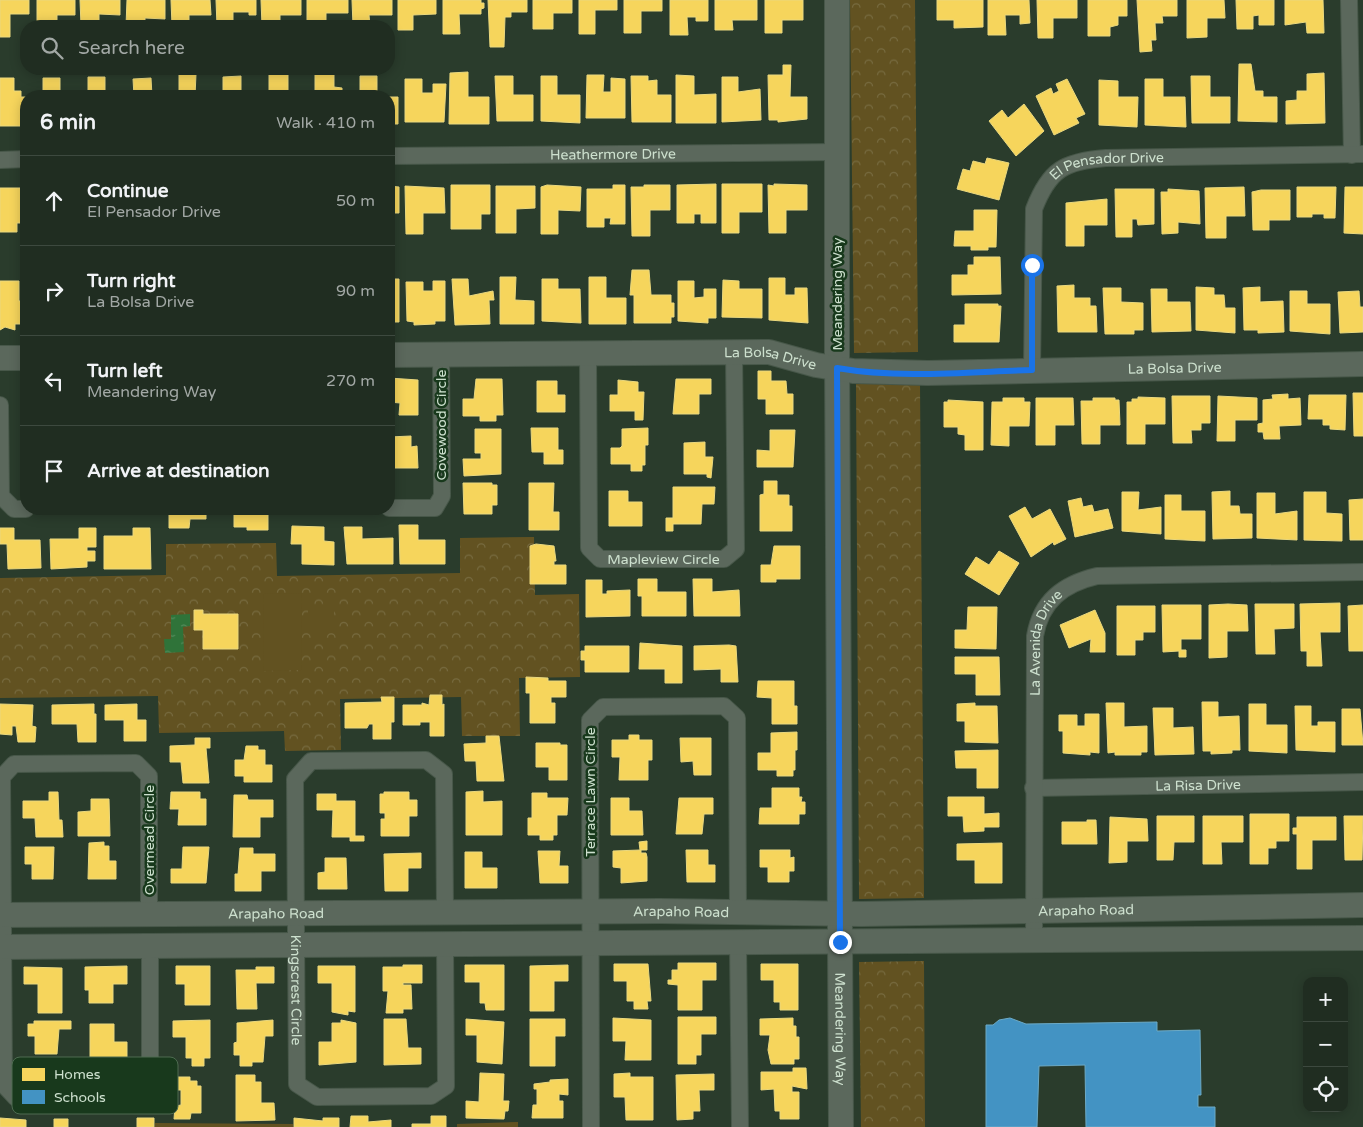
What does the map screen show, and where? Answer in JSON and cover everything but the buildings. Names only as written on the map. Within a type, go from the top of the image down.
[{"type":"main road","name":"Meandering Way","points":[[837,0],[841,1127]]},
{"type":"main road","name":"La Bolsa Drive","points":[[395,355],[769,352],[853,371],[928,373],[1363,364]]},
{"type":"main road","points":[[0,358],[20,358]]},
{"type":"main road","name":"Arapaho Road","points":[[2,916],[591,911],[840,914],[1363,906]]},
{"type":"main road","points":[[2,947],[1034,942],[1363,938]]},
{"type":"street","points":[[1349,0],[1358,154]]},
{"type":"street","name":"Heathermore Drive","points":[[395,156],[837,152]]},
{"type":"street","name":"El Pensador Drive","points":[[1032,370],[1034,209],[1040,192],[1050,179],[1067,164],[1082,160],[1106,158],[1358,154]]},
{"type":"street","points":[[0,160],[20,159]]},
{"type":"street","name":"Mapleview Circle","points":[[588,354],[589,548],[600,559],[724,559],[736,549],[734,352]]},
{"type":"street","name":"Covewood Circle","points":[[395,508],[435,508],[442,496],[441,355]]},
{"type":"street","points":[[0,405],[0,496],[14,509],[20,509]]},
{"type":"street","name":"La Avenida Drive","points":[[1034,942],[1033,788],[1035,636],[1038,618],[1047,604],[1061,590],[1082,579],[1097,576],[1363,572]]},
{"type":"street","name":"Terrace Lawn Circle","points":[[591,1127],[590,720],[603,707],[724,706],[737,718],[738,913]]},
{"type":"street","name":"Kingscrest Circle","points":[[445,912],[444,774],[426,760],[311,761],[296,779],[297,1084],[317,1096],[431,1096],[446,1086],[445,944]]},
{"type":"street","name":"Overmead Circle","points":[[12,1094],[4,1085],[2,777],[14,764],[136,763],[149,776],[150,914]]},
{"type":"street","name":"La Risa Drive","points":[[1033,788],[1363,782]]},
{"type":"street","points":[[738,942],[740,1127]]},
{"type":"street","name":"Overmead Circle","points":[[150,946],[150,1057]]},
{"type":"green space","points":[[850,0],[915,0],[918,352],[854,353]]},
{"type":"green space","points":[[856,384],[920,384],[924,898],[859,899]]},
{"type":"green space","points":[[534,537],[535,595],[579,594],[580,677],[519,678],[520,736],[462,736],[461,697],[340,699],[341,750],[285,751],[284,731],[159,733],[158,696],[0,698],[0,578],[166,575],[166,544],[276,543],[277,576],[460,573],[460,538]]},
{"type":"green space","points":[[301,593],[302,670],[264,671],[263,594]]},
{"type":"green space","points":[[308,610],[334,610],[334,633],[308,633]]},
{"type":"green space","points":[[924,961],[925,1127],[861,1127],[859,962]]},
{"type":"green space","points":[[518,1122],[518,1127],[457,1127],[457,1124]]},
{"type":"green space","points":[[155,1123],[293,1124],[293,1127],[155,1127]]},
{"type":"water","points":[[190,614],[190,626],[183,627],[184,652],[165,653],[164,639],[171,639],[171,615]]},
{"type":"route","points":[[840,942],[837,368],[853,371],[928,373],[1032,370],[1032,265]]}]
